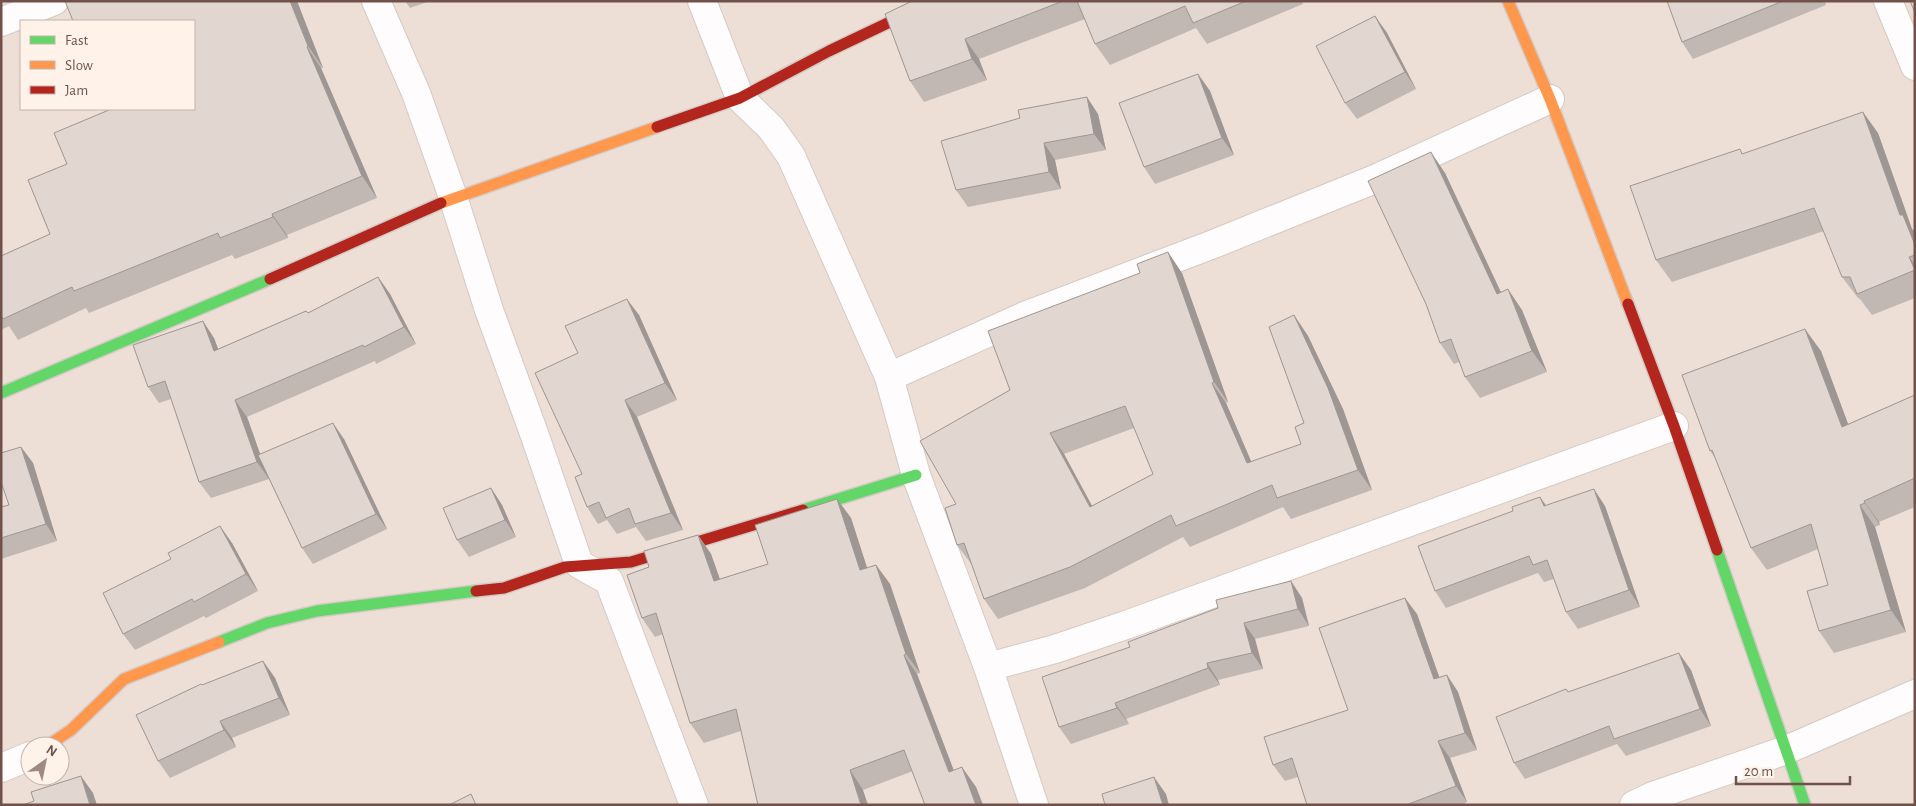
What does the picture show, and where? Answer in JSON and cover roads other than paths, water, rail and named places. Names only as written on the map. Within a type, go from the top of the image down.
[{"type":"street","points":[[1,22],[54,1]]},
{"type":"street","points":[[376,1],[416,93],[453,197],[489,310],[536,436],[579,564],[609,581],[694,805]]},
{"type":"street","points":[[702,1],[740,98],[771,128],[791,156],[889,377],[916,474],[988,667],[1034,805]]},
{"type":"street","points":[[1,393],[315,260],[453,197],[740,98],[829,51],[934,1]]},
{"type":"street","points":[[1508,1],[1550,99],[1674,426],[1805,805]]},
{"type":"street","points":[[1888,1],[1915,66]]},
{"type":"street","points":[[889,377],[1027,315],[1211,245],[1375,178],[1550,99]]},
{"type":"street","points":[[988,667],[1055,649],[1674,426]]},
{"type":"street","points":[[62,736],[71,730],[124,679],[267,623],[317,611],[504,588],[565,566],[631,562],[916,474]]},
{"type":"street","points":[[1634,805],[1653,796],[1786,750],[1915,694]]},
{"type":"street","points":[[1,768],[20,760]]}]
